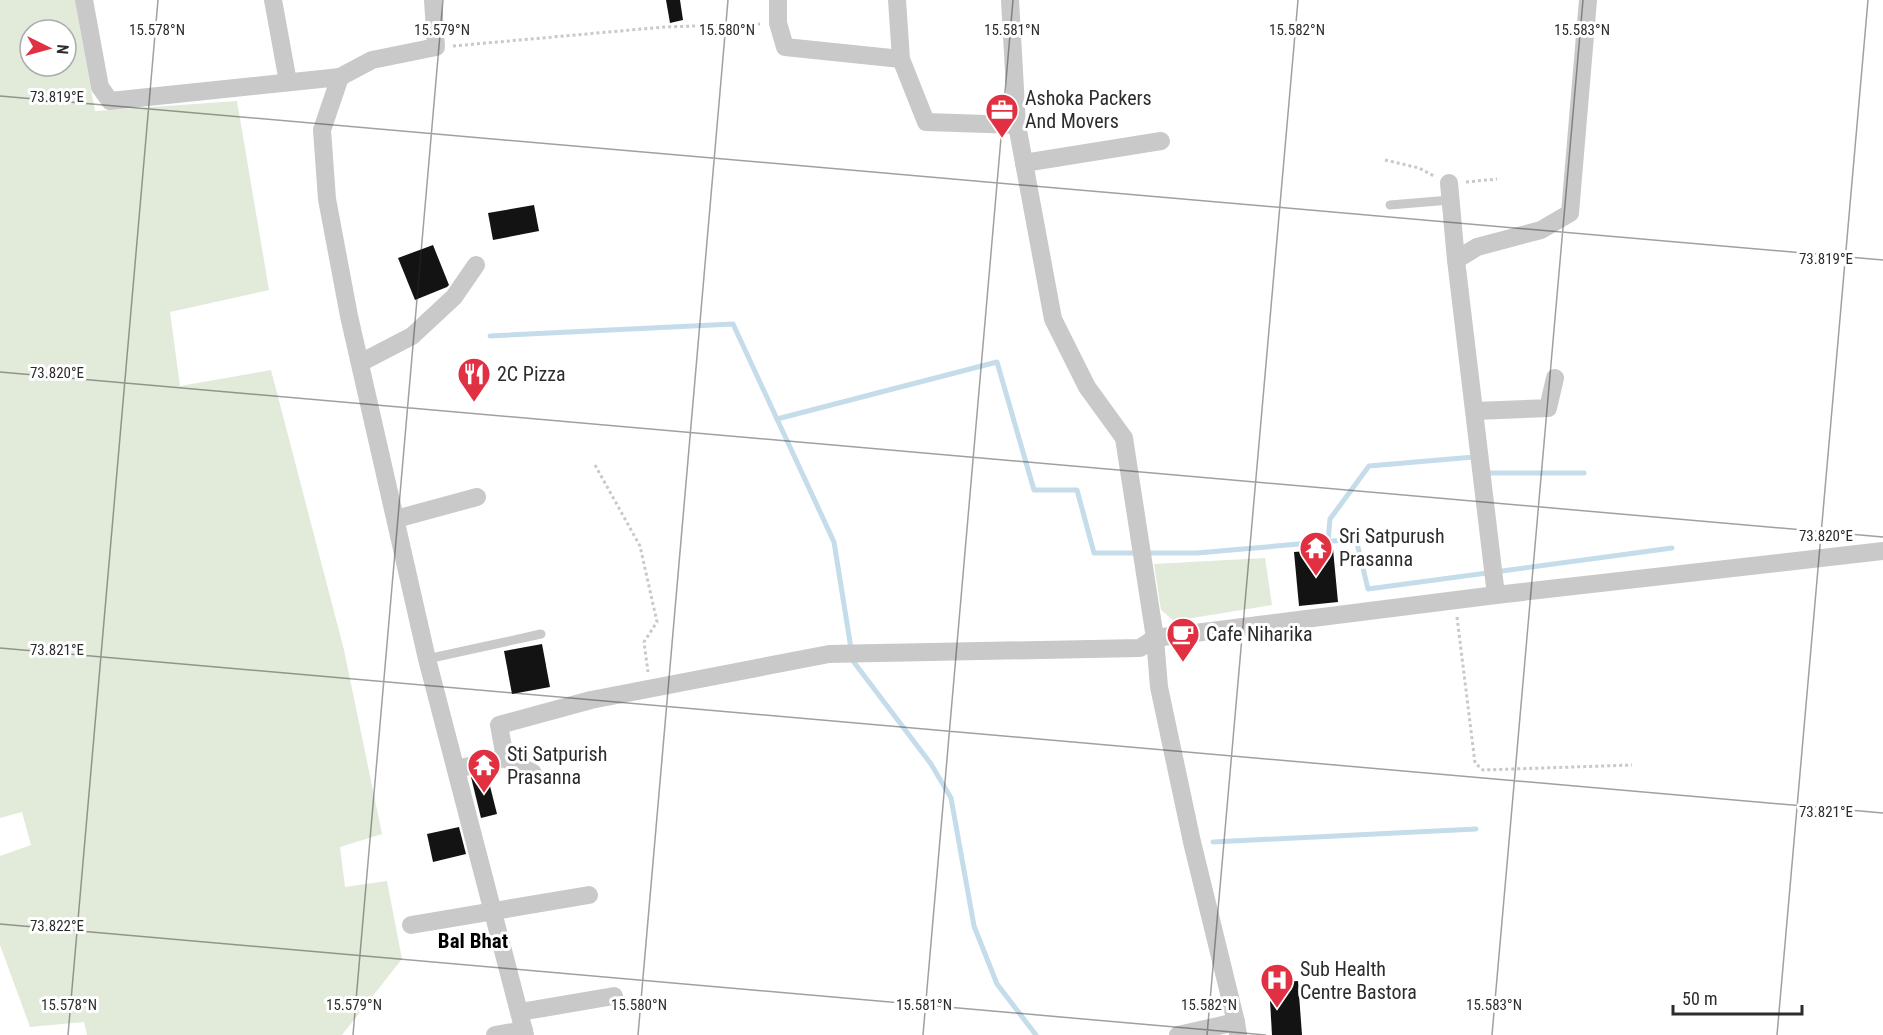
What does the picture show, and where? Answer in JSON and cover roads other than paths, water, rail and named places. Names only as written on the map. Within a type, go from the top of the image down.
[{"type":"street","points":[[84,0],[100,87],[110,101],[340,77],[372,60],[436,47],[433,0]]},
{"type":"street","points":[[273,0],[288,82]]},
{"type":"street","points":[[778,0],[778,23],[785,47],[901,59]]},
{"type":"street","points":[[897,0],[901,59],[926,122],[1017,125]]},
{"type":"street","points":[[1010,0],[1017,125],[1053,319],[1087,387],[1124,438],[1155,638],[1161,698],[1192,842],[1237,1028],[1178,1035]]},
{"type":"street","points":[[1456,260],[1477,247],[1541,230],[1570,213],[1588,0]]},
{"type":"street","points":[[340,77],[322,130],[327,199],[349,316],[427,659],[524,1032],[495,1035]]},
{"type":"street","points":[[1024,163],[1161,141]]},
{"type":"street","points":[[1450,192],[1496,595]]},
{"type":"street","points":[[360,363],[412,336],[454,297],[476,265]]},
{"type":"street","points":[[1475,411],[1548,408],[1555,378]]},
{"type":"street","points":[[396,519],[477,497]]},
{"type":"street","points":[[505,758],[499,725],[591,700],[829,654],[1140,648],[1155,638],[1496,595],[1883,551]]},
{"type":"street","points":[[456,769],[505,758],[533,773]]},
{"type":"street","points":[[411,925],[589,895]]},
{"type":"street","points":[[520,1012],[614,996]]},
{"type":"lane","points":[[1390,205],[1450,192]]},
{"type":"lane","points":[[427,659],[541,634]]},
{"type":"waterway","points":[[490,336],[733,324],[834,542],[853,661],[931,764],[951,798],[974,926],[997,984],[1036,1035]]},
{"type":"waterway","points":[[777,419],[997,362],[1034,490],[1077,490],[1094,553],[1197,553],[1356,539],[1368,589],[1672,548]]},
{"type":"waterway","points":[[1328,542],[1330,519],[1369,466],[1474,458]]},
{"type":"waterway","points":[[1483,473],[1584,473]]},
{"type":"waterway","points":[[1213,842],[1476,829]]},
{"type":"place","name":"Ashoka Packers And Movers","points":[[1002,139]]},
{"type":"place","name":"2C Pizza","points":[[474,403]]},
{"type":"place","name":"Sri Satpurush Prasanna","points":[[1316,577]]},
{"type":"place","name":"Cafe Niharika","points":[[1183,663]]},
{"type":"place","name":"Sti Satpurish Prasanna","points":[[484,794]]},
{"type":"place","name":"Sub Health Centre Bastora","points":[[1277,1009]]},
{"type":"district","name":"Bal Bhat","points":[[473,941]]}]
